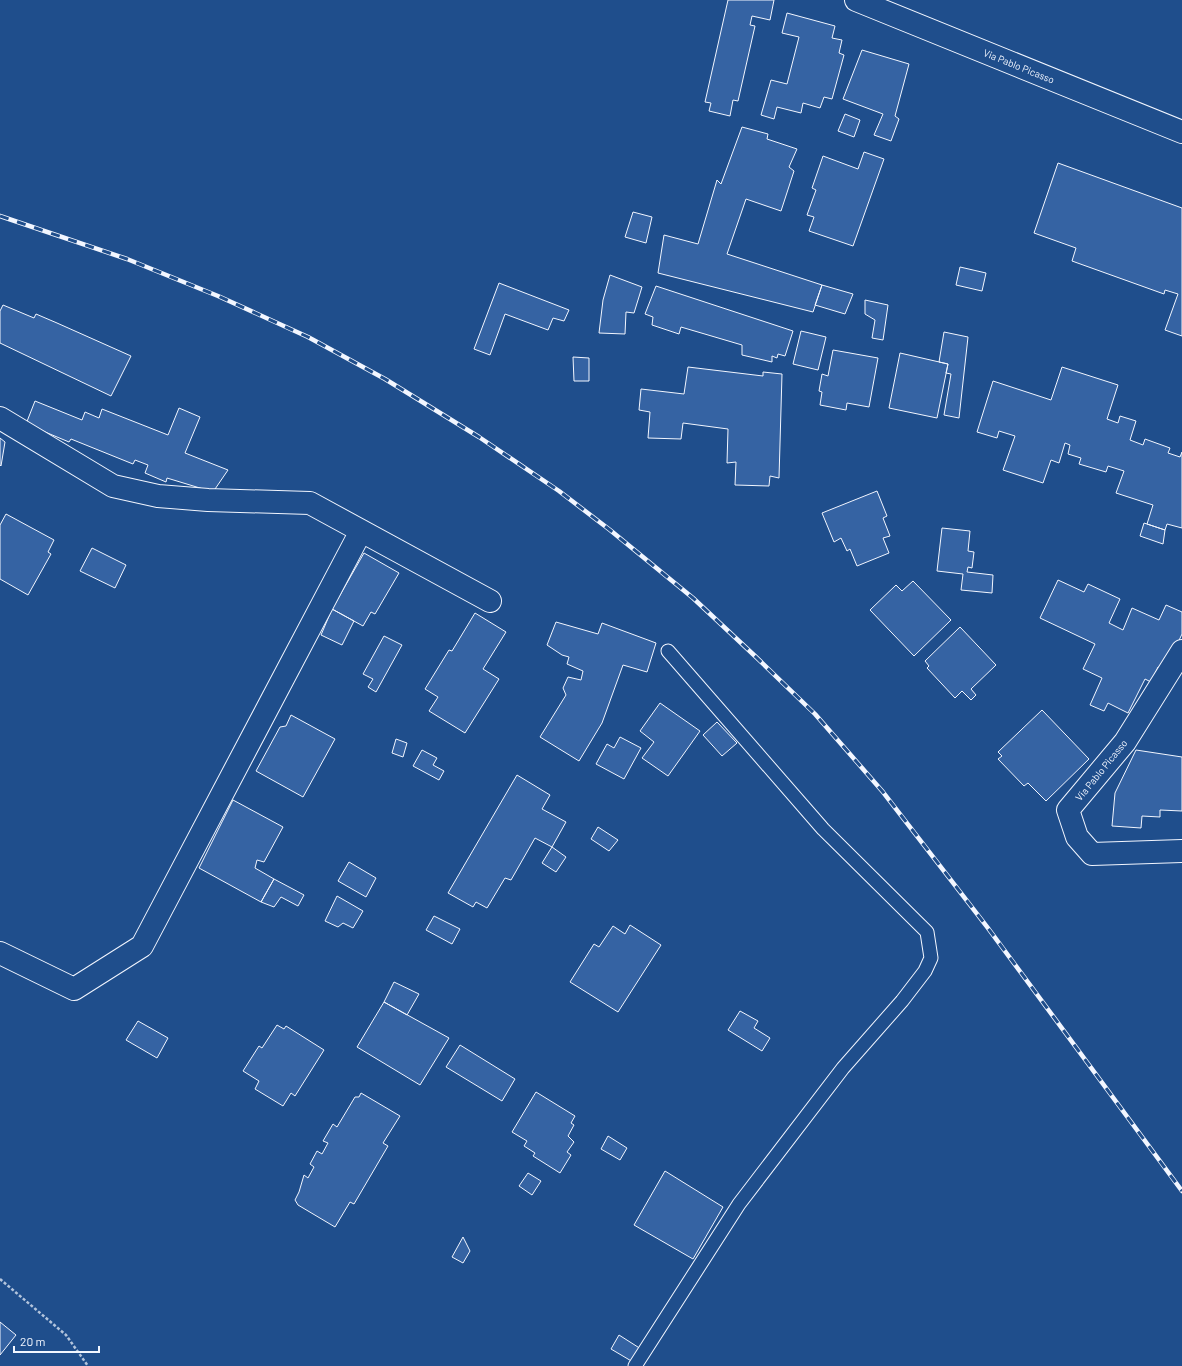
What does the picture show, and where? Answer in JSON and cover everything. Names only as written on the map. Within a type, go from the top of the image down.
[{"type":"street","name":"Via Pablo Picasso","points":[[856,0],[1182,132]]},
{"type":"street","points":[[0,418],[113,486],[158,496],[208,500],[310,503],[490,601]]},
{"type":"street","points":[[0,953],[74,990],[142,946],[361,531]]},
{"type":"street","name":"Via Pablo Picasso","points":[[1182,651],[1125,742],[1068,810],[1077,837],[1092,854],[1182,851]]},
{"type":"lane","points":[[635,1366],[740,1204],[843,1068],[926,970],[931,958],[927,932],[824,829],[668,651]]},
{"type":"path","points":[[0,1279],[66,1336],[88,1366]]},
{"type":"building","points":[[728,0],[774,0],[770,20],[752,16],[750,25],[755,26],[738,101],[733,100],[730,116],[709,111],[711,103],[705,102]]},
{"type":"building","points":[[787,13],[835,26],[832,38],[842,40],[839,53],[844,55],[832,99],[824,97],[820,108],[803,103],[801,113],[777,107],[774,119],[761,115],[771,80],[787,84],[799,37],[782,33]]},
{"type":"building","points":[[862,50],[909,64],[895,116],[899,119],[891,141],[874,135],[883,114],[843,99]]},
{"type":"building","points":[[845,114],[860,120],[854,137],[838,131]]},
{"type":"building","points":[[742,127],[768,134],[767,139],[797,149],[789,167],[794,171],[781,211],[746,199],[727,254],[822,285],[813,312],[658,273],[664,235],[698,244],[717,180],[721,184]]},
{"type":"building","points":[[864,152],[884,159],[853,246],[809,231],[814,217],[807,215],[816,190],[812,188],[823,156],[858,169]]},
{"type":"building","points":[[1058,163],[1182,208],[1182,336],[1165,330],[1178,294],[1165,290],[1164,294],[1072,261],[1076,248],[1034,233]]},
{"type":"building","points":[[633,212],[652,217],[646,243],[625,237]]},
{"type":"building","points":[[960,267],[986,273],[982,291],[956,285]]},
{"type":"building","points":[[610,275],[642,287],[634,313],[626,312],[625,334],[599,333],[603,300]]},
{"type":"building","points":[[499,283],[569,310],[564,321],[553,318],[548,330],[505,314],[490,355],[474,349]]},
{"type":"building","points":[[822,285],[853,294],[845,314],[815,305]]},
{"type":"building","points":[[656,286],[793,331],[785,356],[778,354],[777,358],[772,356],[772,362],[742,355],[742,345],[681,327],[679,334],[652,325],[653,317],[645,314]]},
{"type":"building","points":[[865,300],[888,305],[883,340],[872,338],[875,320],[865,314]]},
{"type":"building","points":[[3,305],[34,318],[36,314],[131,356],[111,396],[0,343],[0,311]]},
{"type":"building","points":[[801,331],[826,337],[818,370],[793,364]]},
{"type":"building","points":[[944,332],[968,337],[959,418],[944,415],[951,374],[946,373],[948,364],[939,362]]},
{"type":"building","points":[[833,350],[878,358],[869,407],[847,403],[846,410],[820,405],[822,392],[819,391],[822,374],[828,376]]},
{"type":"building","points":[[900,353],[948,364],[937,418],[889,408]]},
{"type":"building","points":[[573,357],[589,358],[589,381],[574,381]]},
{"type":"building","points":[[688,367],[763,376],[763,372],[782,374],[779,478],[770,476],[769,486],[735,485],[736,462],[727,463],[728,429],[683,423],[681,439],[648,438],[650,412],[639,410],[641,389],[684,394]]},
{"type":"building","points":[[1062,367],[1118,385],[1107,419],[1118,423],[1120,416],[1136,421],[1130,440],[1143,445],[1145,439],[1170,448],[1168,453],[1180,457],[1182,452],[1182,528],[1167,524],[1165,530],[1147,524],[1153,505],[1116,493],[1124,471],[1108,466],[1106,472],[1079,464],[1081,458],[1068,454],[1070,445],[1065,443],[1059,463],[1051,460],[1043,483],[1003,470],[1015,436],[999,431],[997,438],[977,432],[993,381],[1051,400]]},
{"type":"building","points":[[35,401],[82,420],[85,412],[99,418],[102,409],[168,435],[179,408],[200,417],[185,453],[228,470],[213,492],[167,478],[166,482],[145,473],[148,465],[135,460],[133,464],[71,439],[69,442],[26,424]]},
{"type":"building","points":[[0,438],[5,442],[1,466],[0,465]]},
{"type":"building","points":[[877,491],[887,516],[883,518],[890,536],[883,538],[889,553],[857,566],[850,549],[847,551],[841,538],[834,542],[822,513]]},
{"type":"building","points":[[6,514],[54,540],[48,552],[51,554],[28,595],[0,579],[0,525]]},
{"type":"building","points":[[1144,523],[1165,530],[1163,544],[1140,536]]},
{"type":"building","points":[[942,528],[970,531],[968,551],[974,552],[972,568],[968,567],[967,572],[993,575],[992,593],[961,590],[963,574],[937,571]]},
{"type":"building","points":[[92,548],[126,565],[115,588],[80,571]]},
{"type":"building","points":[[364,553],[399,573],[375,614],[371,612],[363,626],[332,609]]},
{"type":"building","points":[[1058,580],[1084,592],[1088,584],[1120,599],[1109,623],[1123,630],[1132,608],[1159,620],[1166,605],[1182,612],[1182,634],[1165,670],[1158,667],[1151,682],[1145,679],[1128,713],[1108,703],[1104,711],[1090,705],[1102,678],[1083,669],[1095,644],[1040,618]]},
{"type":"building","points":[[913,581],[951,620],[914,656],[870,610],[896,585],[902,591]]},
{"type":"building","points":[[332,609],[354,621],[342,645],[321,635]]},
{"type":"building","points":[[475,613],[506,632],[483,669],[499,679],[465,733],[429,711],[438,697],[425,689],[449,650],[452,651]]},
{"type":"building","points":[[556,622],[598,634],[602,623],[656,643],[647,672],[623,665],[602,723],[579,761],[540,737],[566,695],[563,688],[568,677],[581,680],[583,671],[567,664],[569,657],[562,655],[547,645]]},
{"type":"building","points":[[960,627],[996,665],[971,689],[976,695],[971,700],[962,691],[955,698],[927,668],[929,666],[925,661]]},
{"type":"building","points":[[384,636],[402,645],[376,692],[368,687],[373,679],[363,674]]},
{"type":"building","points":[[660,703],[700,731],[668,776],[642,758],[654,742],[640,731]]},
{"type":"building","points":[[1042,710],[1089,759],[1046,801],[1028,783],[1024,786],[998,759],[1002,756],[998,752]]},
{"type":"building","points":[[291,715],[335,739],[303,797],[256,771],[280,727],[286,726]]},
{"type":"building","points":[[717,722],[737,743],[722,756],[703,735]]},
{"type":"building","points":[[620,737],[641,748],[624,779],[596,764],[607,744],[614,748]]},
{"type":"building","points":[[396,739],[407,743],[403,757],[392,753]]},
{"type":"building","points":[[422,750],[437,758],[433,765],[444,771],[439,780],[413,766]]},
{"type":"building","points":[[1136,750],[1182,757],[1182,811],[1160,810],[1160,817],[1142,816],[1141,828],[1112,826],[1115,793]]},
{"type":"building","points":[[517,775],[550,795],[542,809],[566,822],[552,847],[535,838],[511,880],[505,878],[487,908],[476,902],[473,907],[448,893]]},
{"type":"building","points":[[233,800],[283,827],[264,862],[257,860],[255,868],[274,879],[261,902],[199,868]]},
{"type":"building","points":[[598,827],[618,840],[609,851],[591,839]]},
{"type":"building","points":[[552,847],[566,857],[556,872],[542,863]]},
{"type":"building","points":[[349,862],[376,878],[366,897],[338,881]]},
{"type":"building","points":[[274,879],[304,895],[298,906],[281,897],[274,907],[261,902]]},
{"type":"building","points":[[337,896],[363,911],[353,928],[343,923],[338,927],[325,921]]},
{"type":"building","points":[[434,916],[460,929],[452,944],[426,930]]},
{"type":"building","points":[[630,925],[661,945],[618,1012],[570,982],[594,944],[599,947],[613,926],[625,934]]},
{"type":"building","points":[[394,982],[419,994],[407,1015],[384,1002]]},
{"type":"building","points":[[384,1002],[449,1038],[420,1085],[357,1047]]},
{"type":"building","points":[[740,1011],[758,1021],[754,1028],[770,1038],[762,1051],[728,1030]]},
{"type":"building","points":[[138,1021],[168,1038],[157,1058],[126,1040]]},
{"type":"building","points":[[277,1025],[284,1029],[286,1026],[324,1050],[295,1096],[291,1093],[283,1106],[255,1089],[259,1081],[243,1071],[259,1046],[262,1048]]},
{"type":"building","points":[[460,1045],[515,1079],[502,1101],[446,1067]]},
{"type":"building","points":[[536,1092],[575,1116],[571,1123],[574,1125],[568,1136],[574,1142],[567,1152],[571,1155],[560,1173],[533,1156],[535,1153],[524,1146],[527,1141],[512,1132]]},
{"type":"building","points":[[361,1093],[400,1116],[383,1143],[388,1146],[354,1204],[350,1202],[335,1227],[298,1205],[295,1200],[304,1175],[308,1178],[314,1167],[310,1164],[317,1151],[322,1154],[328,1143],[323,1141],[333,1124],[337,1127],[355,1097],[359,1097]]},
{"type":"building","points":[[608,1136],[627,1148],[620,1160],[601,1149]]},
{"type":"building","points":[[665,1171],[723,1207],[693,1259],[634,1225]]},
{"type":"building","points":[[528,1173],[541,1181],[532,1195],[519,1186]]},
{"type":"building","points":[[463,1237],[470,1251],[463,1263],[452,1257]]},
{"type":"building","points":[[0,1322],[16,1335],[0,1355]]},
{"type":"building","points":[[619,1335],[641,1349],[633,1362],[611,1349]]},
{"type":"railway","points":[[0,216],[127,259],[218,296],[308,337],[385,379],[479,437],[559,491],[610,530],[693,598],[815,714],[883,792],[988,928],[1182,1191]]}]
